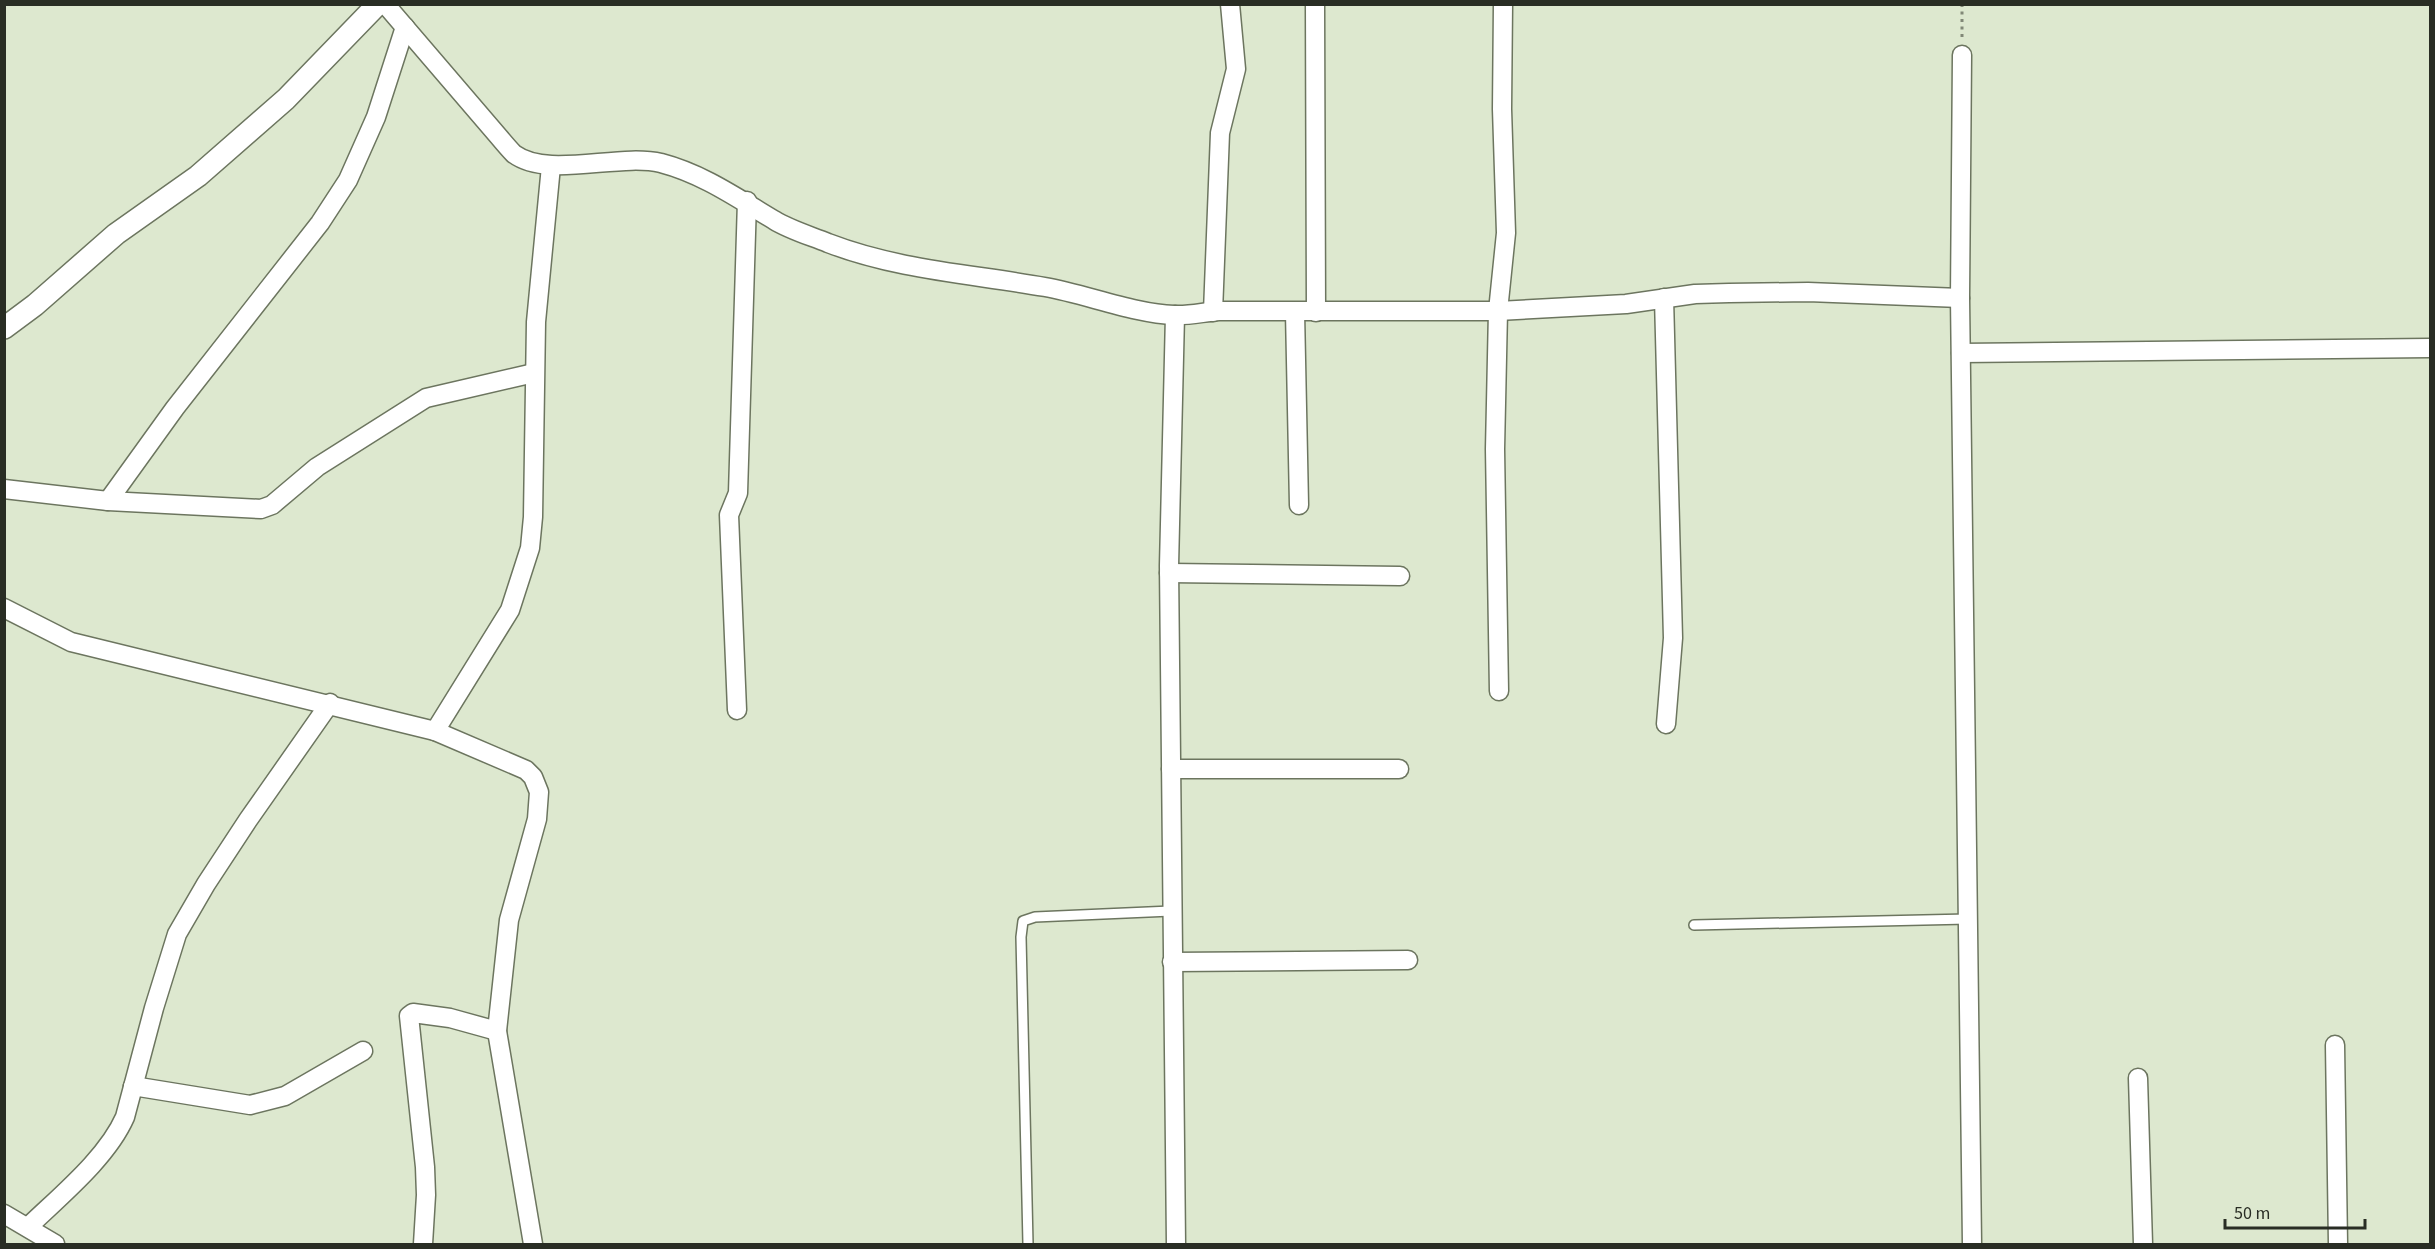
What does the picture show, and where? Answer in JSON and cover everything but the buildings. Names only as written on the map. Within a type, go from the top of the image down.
[{"type":"street","points":[[4,328],[35,305],[116,234],[198,176],[286,99],[378,4]]},
{"type":"street","points":[[385,4],[514,154],[527,161],[551,166],[632,160],[651,162],[697,175],[747,201],[776,221],[870,258],[906,267],[941,270],[1046,287],[1175,315],[1214,312],[1498,311],[1626,304],[1695,294],[1808,292],[1960,298]]},
{"type":"street","points":[[1214,312],[1220,133],[1236,69],[1230,4]]},
{"type":"street","points":[[1315,4],[1317,312]]},
{"type":"street","points":[[1499,691],[1495,449],[1498,311],[1506,233],[1502,109],[1503,4]]},
{"type":"street","points":[[108,501],[176,408],[320,223],[348,180],[376,117],[405,27]]},
{"type":"street","points":[[1962,55],[1960,298],[1972,1245]]},
{"type":"street","points":[[435,730],[510,610],[530,548],[533,517],[536,322],[551,166]]},
{"type":"street","points":[[737,710],[729,514],[738,493],[747,201]]},
{"type":"street","points":[[1664,298],[1673,638],[1666,724]]},
{"type":"street","points":[[1295,312],[1299,505]]},
{"type":"street","points":[[1175,315],[1169,573],[1176,1245]]},
{"type":"street","points":[[1961,353],[2430,348]]},
{"type":"street","points":[[4,489],[108,501],[261,509],[272,505],[317,466],[426,398],[534,374]]},
{"type":"street","points":[[1169,573],[1400,576]]},
{"type":"street","points":[[4,608],[71,642],[435,730],[526,770],[533,777],[539,792],[537,819],[509,920],[497,1032],[532,1245]]},
{"type":"street","points":[[28,1227],[66,1190],[117,1134],[177,934],[224,856],[330,703]]},
{"type":"street","points":[[1171,769],[1398,770]]},
{"type":"street","points":[[1172,962],[1408,960]]},
{"type":"street","points":[[423,1245],[426,1185],[410,1016],[413,1013],[450,1018],[497,1032]]},
{"type":"street","points":[[2335,1045],[2338,1245]]},
{"type":"street","points":[[133,1086],[250,1106],[285,1096],[363,1051]]},
{"type":"street","points":[[2138,1078],[2143,1245]]},
{"type":"street","points":[[4,1214],[55,1245]]},
{"type":"lane","points":[[1028,1245],[1021,949],[1023,921],[1035,917],[1171,911]]},
{"type":"lane","points":[[1694,925],[1968,919]]},
{"type":"path","points":[[1962,4],[1962,55]]}]
